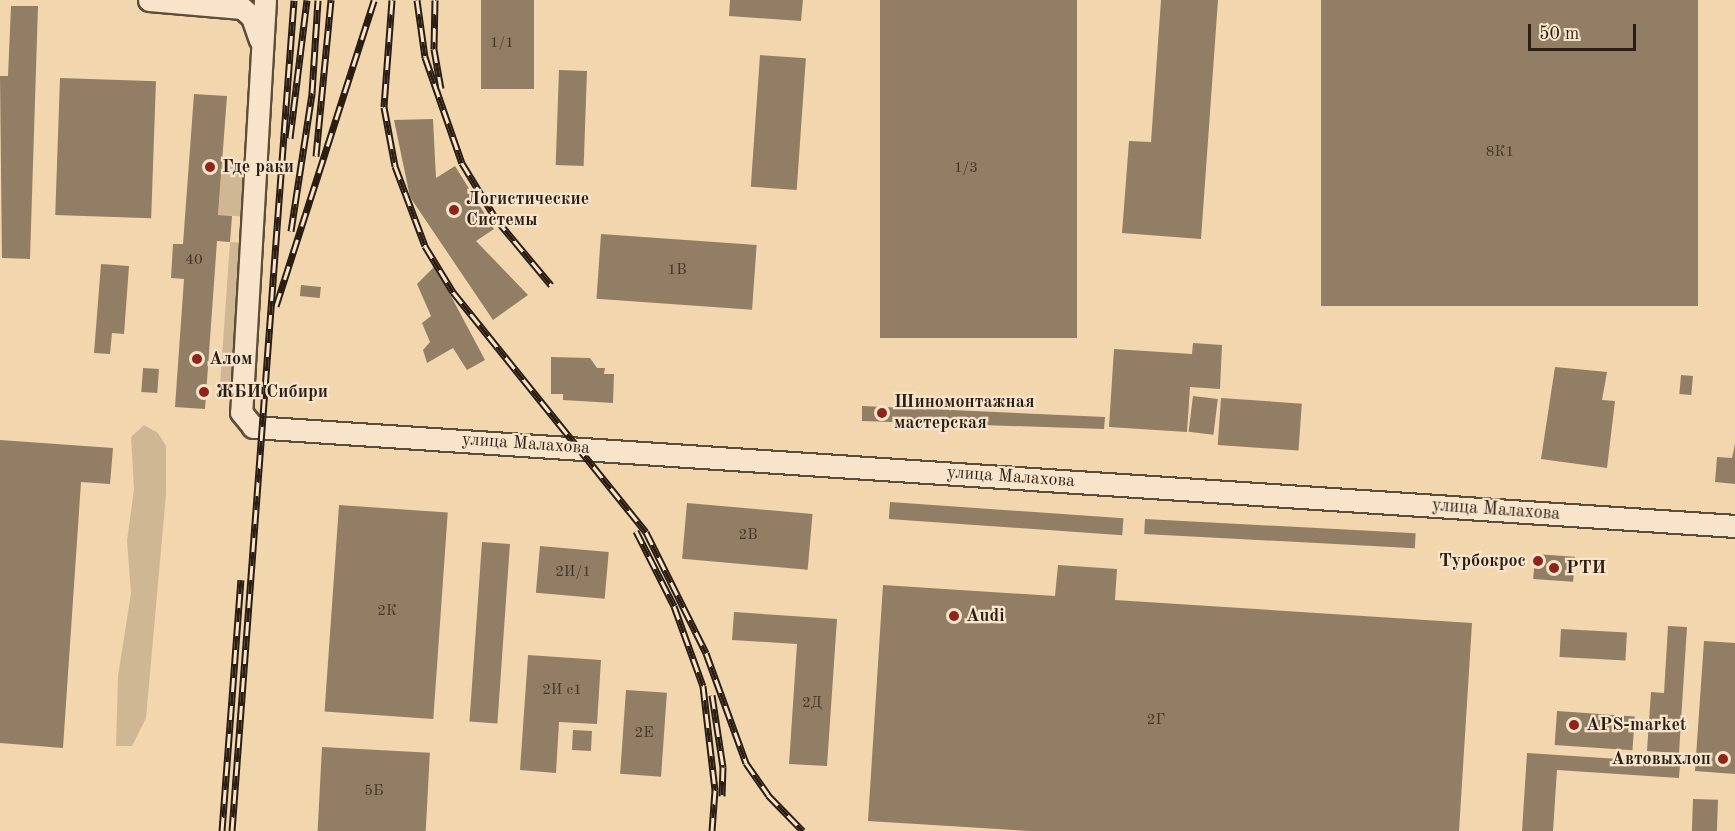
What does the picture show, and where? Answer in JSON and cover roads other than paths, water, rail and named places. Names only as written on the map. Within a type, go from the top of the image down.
[{"type":"street","points":[[149,0],[242,8],[252,18],[262,47]]},
{"type":"street","name":"улица Малахова","points":[[265,0],[241,412],[253,427],[1735,526]]},
{"type":"railway","points":[[232,831],[294,0]]},
{"type":"railway","points":[[290,138],[307,0]]},
{"type":"railway","points":[[291,231],[312,93],[318,0]]},
{"type":"railway","points":[[316,156],[331,0]]},
{"type":"railway","points":[[276,306],[374,0]]},
{"type":"railway","points":[[392,0],[384,107],[395,166],[425,246],[453,292],[646,532],[706,653],[746,763],[768,795],[803,831]]},
{"type":"railway","points":[[417,0],[425,57],[462,163],[496,219],[551,285]]},
{"type":"railway","points":[[435,0],[434,49],[441,88]]},
{"type":"railway","points":[[636,531],[674,606],[703,686],[715,790],[712,831]]},
{"type":"railway","points":[[222,831],[241,580]]},
{"type":"railway","points":[[712,695],[723,767],[722,796]]},
{"type":"place","name":"Где раки","points":[[210,167]]},
{"type":"place","name":"Логистические Системы","points":[[454,210]]},
{"type":"place","name":"Алом","points":[[197,359]]},
{"type":"place","name":"ЖБИ Сибири","points":[[204,392]]},
{"type":"place","name":"Шиномонтажная мастерская","points":[[882,413]]},
{"type":"place","name":"Турбокрос","points":[[1538,561]]},
{"type":"place","name":"РТИ","points":[[1554,568]]},
{"type":"place","name":"Audi","points":[[954,616]]},
{"type":"place","name":"АPS-market","points":[[1574,725]]},
{"type":"place","name":"Автовыхлоп","points":[[1723,759]]}]
